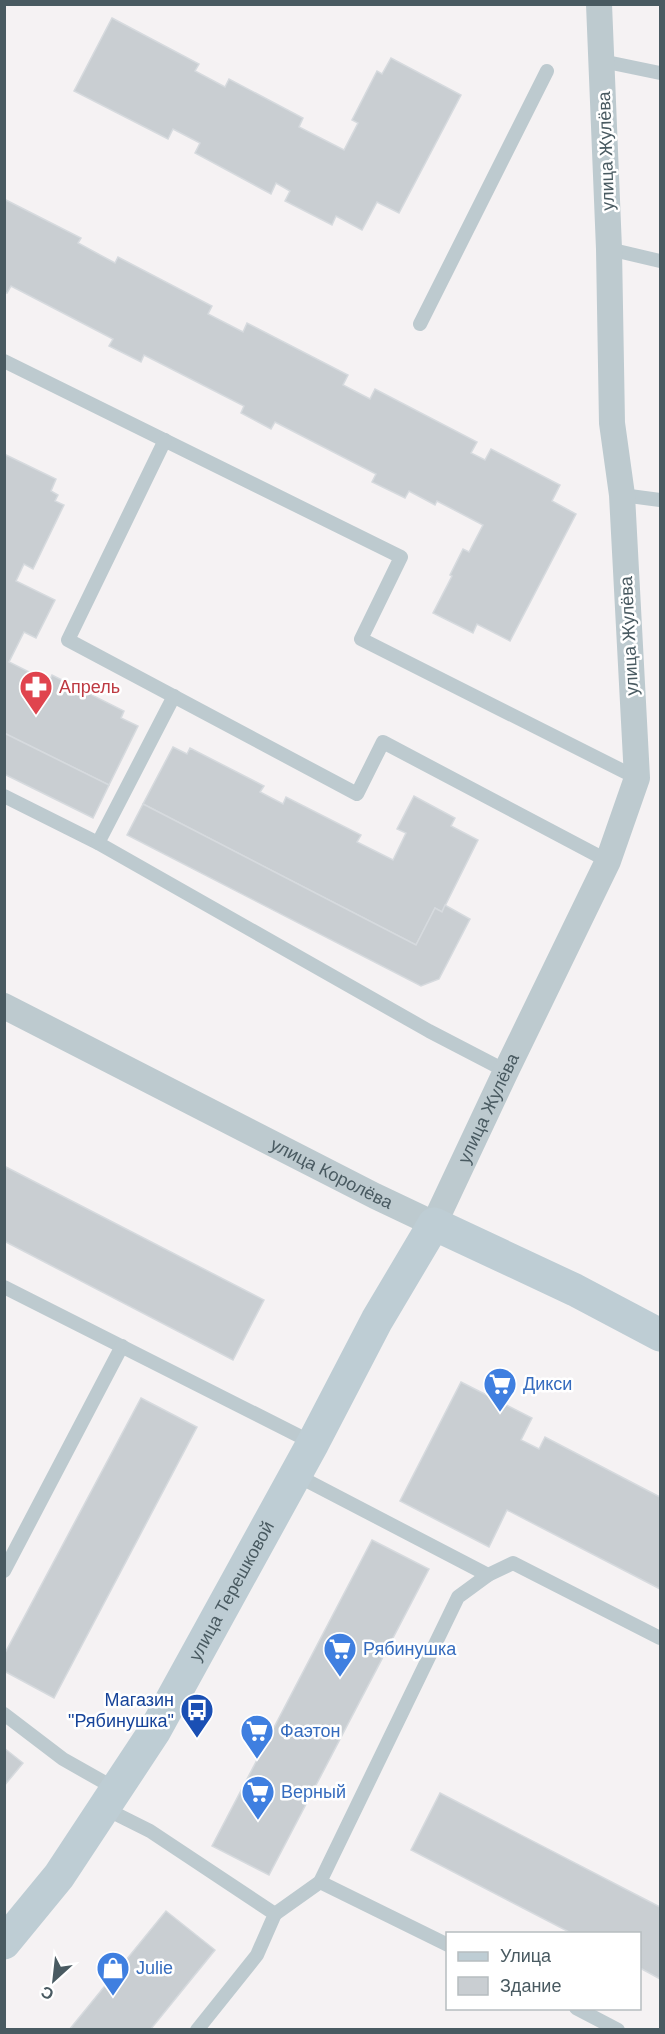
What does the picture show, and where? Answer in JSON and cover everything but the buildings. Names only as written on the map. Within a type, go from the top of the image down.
[{"type":"main road","name":"улица Королёва","points":[[434,1224],[575,1290],[660,1335]]},
{"type":"main road","name":"улица Терешковой","points":[[4,1943],[59,1876],[154,1732],[296,1475],[372,1330],[434,1224]]},
{"type":"street","name":"улица Жулёва","points":[[434,1224],[608,861],[637,778],[622,495],[612,423],[609,249],[599,4]]},
{"type":"street","name":"улица Королёва","points":[[4,1006],[434,1224]]},
{"type":"lane","points":[[602,61],[660,73]]},
{"type":"lane","points":[[420,324],[547,70]]},
{"type":"lane","points":[[609,249],[660,261]]},
{"type":"lane","points":[[4,361],[401,557],[361,639],[637,778]]},
{"type":"lane","points":[[165,440],[69,640],[357,794],[383,742],[608,861]]},
{"type":"lane","points":[[622,495],[660,500]]},
{"type":"lane","points":[[98,843],[174,696]]},
{"type":"lane","points":[[4,796],[98,843],[429,1031],[506,1071]]},
{"type":"lane","points":[[4,1287],[313,1443]]},
{"type":"lane","points":[[4,1571],[122,1346]]},
{"type":"lane","points":[[296,1475],[488,1575]]},
{"type":"lane","points":[[197,2030],[257,1955],[275,1914],[320,1882],[458,1597],[488,1575],[513,1563],[660,1638]]},
{"type":"lane","points":[[4,1714],[150,1831],[275,1914]]},
{"type":"lane","points":[[320,1882],[446,1945]]},
{"type":"lane","points":[[580,2010],[618,2030]]},
{"type":"place","name":"Апрель","points":[[36,716]]},
{"type":"place","name":"Дикси","points":[[500,1413]]},
{"type":"place","name":"Рябинушка","points":[[340,1678]]},
{"type":"place","name":"Магазин \"Рябинушка\"","points":[[197,1739]]},
{"type":"place","name":"Фаэтон","points":[[257,1760]]},
{"type":"place","name":"Верный","points":[[258,1821]]},
{"type":"place","name":"Julie","points":[[113,1997]]}]
